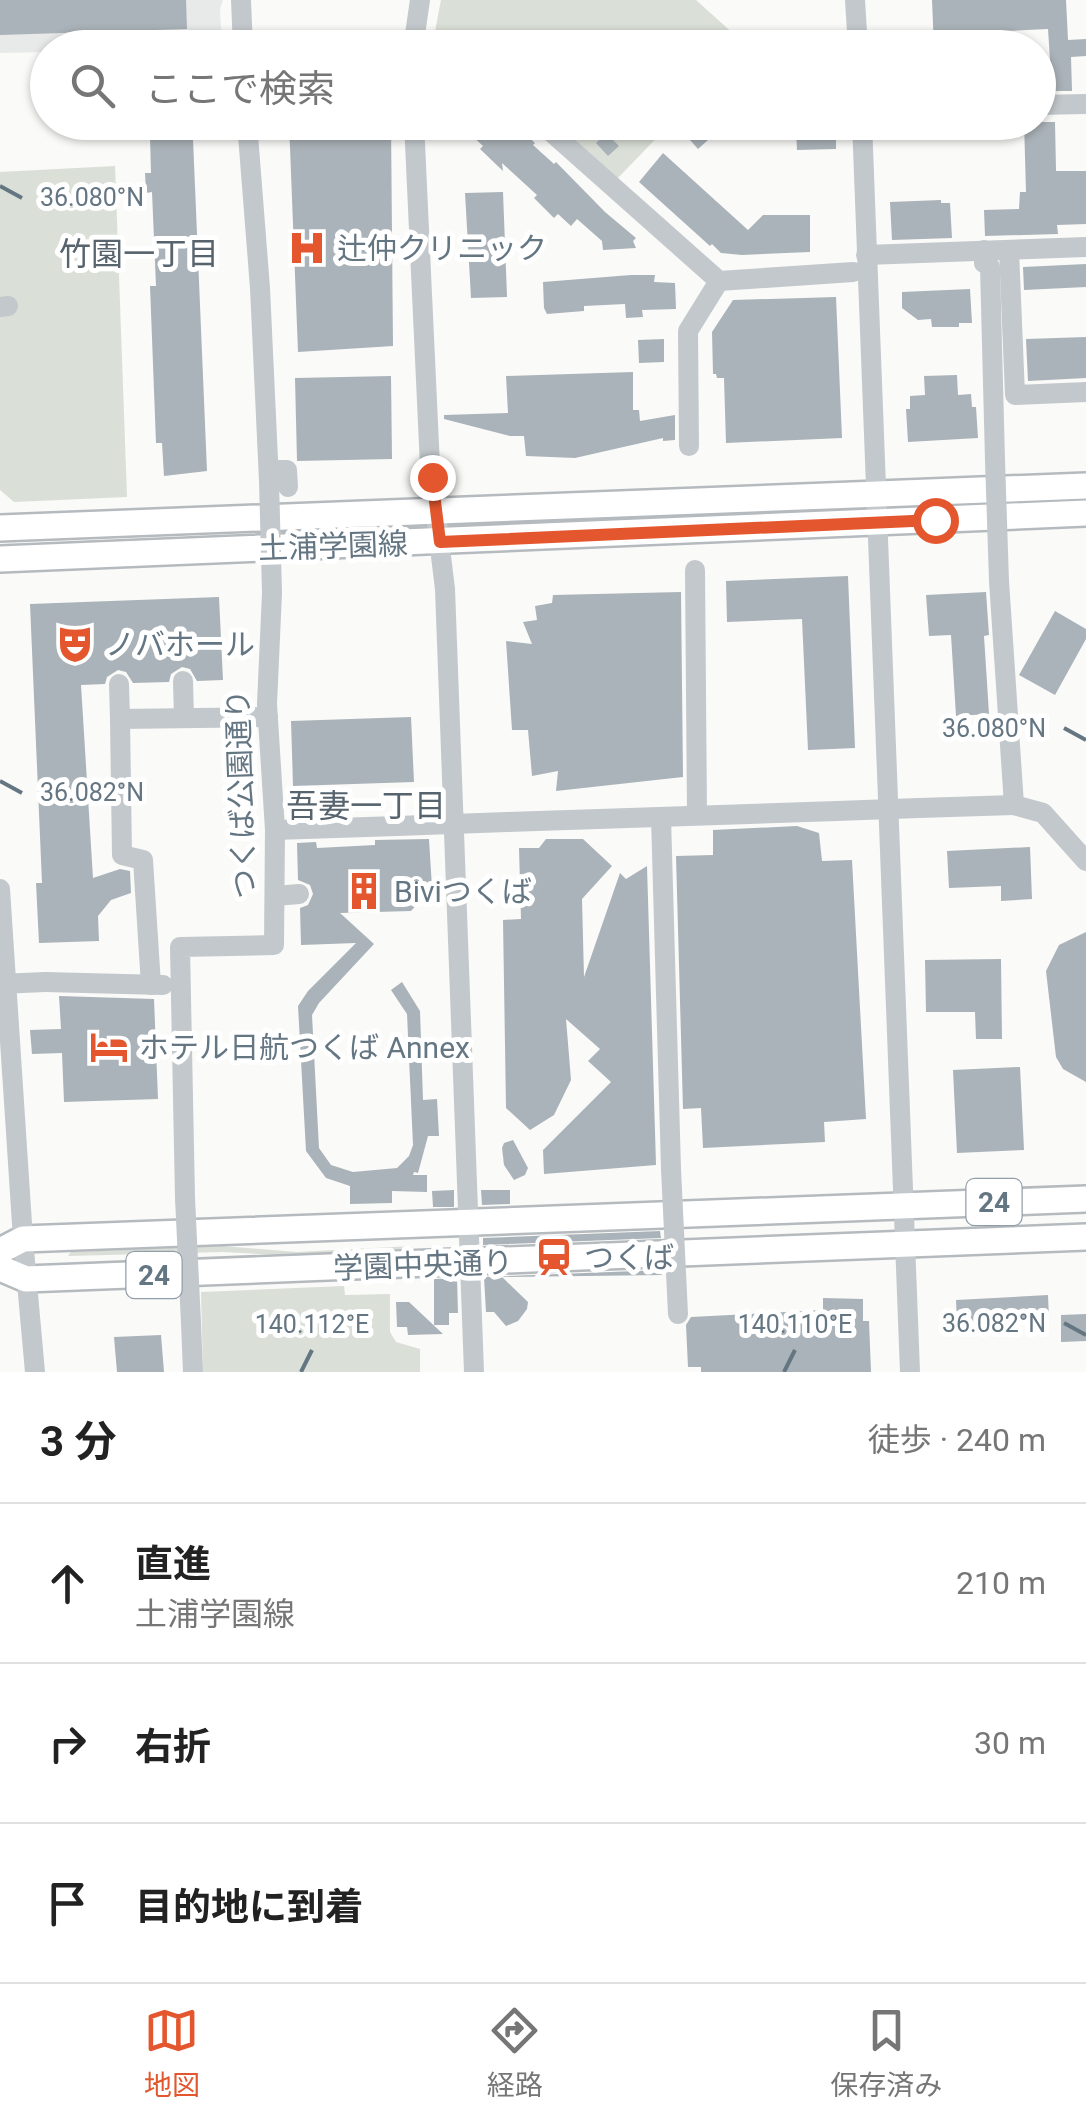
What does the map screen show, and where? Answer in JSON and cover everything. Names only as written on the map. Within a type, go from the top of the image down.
[{"type":"main road","name":"土浦学園線","points":[[0,528],[1086,486]]},
{"type":"main road","name":"土浦学園線","points":[[0,559],[1086,514]]},
{"type":"main road","name":"学園中央通り","points":[[8,1243],[1086,1199]]},
{"type":"main road","name":"学園中央通り","points":[[26,1280],[1086,1237]]},
{"type":"main road","name":"24","points":[[0,1268],[26,1280]]},
{"type":"street","points":[[242,0],[243,30]]},
{"type":"street","points":[[416,30],[420,0]]},
{"type":"street","points":[[855,0],[857,30]]},
{"type":"street","points":[[1056,105],[1086,104]]},
{"type":"street","name":"つくば公園通り","points":[[193,1372],[180,947],[274,945],[275,830],[268,717],[275,479],[249,140]]},
{"type":"street","points":[[415,140],[430,466],[440,542],[450,710],[474,1372]]},
{"type":"street","points":[[560,140],[720,281],[984,250],[1086,247]]},
{"type":"street","points":[[862,140],[859,263],[876,492],[910,1372]]},
{"type":"street","points":[[984,250],[984,263],[990,267],[999,581],[1014,805]]},
{"type":"street","points":[[1009,250],[1014,395],[1086,392]]},
{"type":"street","points":[[689,446],[688,330],[720,281]]},
{"type":"street","points":[[695,570],[697,815]]},
{"type":"street","points":[[183,681],[184,718]]},
{"type":"street","points":[[119,684],[122,855],[144,860],[141,884],[151,985]]},
{"type":"street","points":[[120,719],[268,717]]},
{"type":"street","points":[[275,830],[1014,805],[1043,813],[1086,861]]},
{"type":"street","points":[[661,817],[678,1322]]},
{"type":"street","points":[[0,889],[8,1243],[26,1280],[35,1372]]},
{"type":"street","points":[[275,896],[299,894]]},
{"type":"street","points":[[0,984],[180,986]]},
{"type":"street","name":"学園中央通り","points":[[0,1281],[26,1280]]},
{"type":"shaded area","points":[[0,0],[223,0],[221,30],[30,30],[30,52],[0,53]]},
{"type":"shaded area","points":[[441,0],[696,0],[729,30],[435,30]]},
{"type":"shaded area","points":[[567,140],[655,140],[615,181]]},
{"type":"shaded area","points":[[115,166],[127,497],[14,502],[0,490],[0,172]]},
{"type":"shaded area","points":[[222,1246],[297,1252],[412,1246],[413,1249],[297,1256],[223,1252],[68,1256],[71,1252]]},
{"type":"shaded area","points":[[344,1286],[345,1295],[390,1294],[390,1332],[396,1342],[420,1349],[420,1372],[203,1372],[201,1292]]},
{"type":"building","points":[[0,0],[186,0],[187,29],[30,30],[30,34],[0,35]]},
{"type":"building","points":[[932,0],[1066,0],[1068,40],[1086,39],[1086,56],[1071,57],[1072,91],[1056,91],[1056,30],[933,30]]},
{"type":"building","points":[[150,140],[193,140],[207,471],[164,476],[162,443],[156,443],[150,286],[156,286],[152,192],[146,193],[145,173],[151,173]]},
{"type":"building","points":[[290,140],[391,140],[393,346],[298,352]]},
{"type":"building","points":[[477,140],[532,140],[636,238],[636,248],[603,250],[602,241],[577,219],[571,226],[558,214],[554,218],[534,198],[537,195],[480,149],[483,146]]},
{"type":"building","points":[[613,140],[619,146],[608,156],[596,143]]},
{"type":"building","points":[[690,140],[708,140],[698,149]]},
{"type":"building","points":[[797,140],[836,140],[836,149],[797,150]]},
{"type":"building","points":[[1025,140],[1055,140],[1056,171],[1086,171],[1086,224],[1057,225],[1058,234],[985,236],[984,210],[1019,209],[1020,192],[1026,192]]},
{"type":"building","points":[[663,153],[748,230],[763,215],[810,215],[810,252],[742,255],[721,253],[710,246],[639,182]]},
{"type":"building","points":[[503,192],[507,297],[471,298],[465,193]]},
{"type":"building","points":[[890,202],[950,203],[952,238],[892,240]]},
{"type":"building","points":[[1086,264],[1086,287],[1024,290],[1023,267]]},
{"type":"building","points":[[655,275],[654,282],[675,283],[676,309],[642,310],[643,317],[626,318],[625,304],[584,306],[584,311],[547,314],[544,308],[543,282]]},
{"type":"building","points":[[970,289],[972,323],[959,323],[959,327],[932,327],[931,319],[918,320],[902,308],[902,292]]},
{"type":"building","points":[[836,297],[842,438],[726,443],[724,378],[713,374],[712,332],[733,300]]},
{"type":"building","points":[[1086,337],[1086,378],[1028,381],[1026,339]]},
{"type":"building","points":[[664,339],[664,362],[639,363],[638,340]]},
{"type":"building","points":[[633,372],[633,410],[639,410],[640,421],[675,415],[675,440],[663,438],[575,458],[526,456],[524,436],[444,419],[444,415],[508,413],[506,376]]},
{"type":"building","points":[[957,375],[958,395],[971,394],[972,407],[976,407],[978,438],[908,442],[906,409],[910,409],[910,396],[925,395],[924,376]]},
{"type":"building","points":[[391,376],[392,459],[297,461],[295,378]]},
{"type":"building","points":[[848,576],[855,748],[808,750],[802,619],[727,622],[726,581]]},
{"type":"building","points":[[681,592],[683,777],[556,791],[558,771],[532,776],[528,730],[512,730],[506,641],[532,644],[523,622],[537,620],[535,606],[552,603],[553,595]]},
{"type":"building","points":[[986,592],[989,635],[984,636],[989,714],[956,716],[951,635],[929,636],[926,595]]},
{"type":"building","points":[[219,597],[223,680],[197,681],[190,669],[182,667],[171,674],[169,682],[133,683],[126,672],[118,670],[107,677],[105,684],[81,685],[93,878],[120,869],[130,871],[131,893],[111,900],[98,916],[99,941],[39,943],[36,883],[42,883],[30,604]]},
{"type":"building","points":[[1055,611],[1086,629],[1086,639],[1055,695],[1019,675]]},
{"type":"building","points":[[411,717],[414,782],[293,786],[291,721]]},
{"type":"building","points":[[797,826],[819,833],[822,861],[852,860],[866,1119],[824,1122],[825,1142],[703,1148],[701,1108],[683,1109],[676,856],[713,855],[713,830]]},
{"type":"building","points":[[429,839],[432,888],[411,911],[340,913],[374,944],[312,1015],[319,1148],[331,1165],[353,1172],[397,1168],[409,1156],[413,1145],[407,1014],[391,990],[402,982],[420,1011],[423,1100],[437,1099],[439,1136],[428,1136],[418,1173],[413,1175],[427,1175],[427,1192],[392,1191],[392,1203],[350,1204],[350,1186],[326,1178],[306,1151],[298,1006],[356,943],[301,945],[300,908],[308,905],[313,894],[310,885],[298,880],[297,843],[316,842],[317,848],[375,845],[375,840]]},
{"type":"building","points":[[546,839],[583,839],[612,866],[582,899],[584,977],[620,873],[626,879],[647,866],[656,1165],[544,1174],[543,1150],[611,1082],[588,1061],[600,1049],[566,1019],[571,1080],[554,1115],[530,1130],[506,1108],[503,920],[521,919],[519,848],[539,848]]},
{"type":"building","points":[[1030,847],[1032,899],[1001,901],[1001,886],[949,888],[947,851]]},
{"type":"building","points":[[1086,932],[1086,1082],[1063,1069],[1056,1057],[1046,971],[1059,945]]},
{"type":"building","points":[[1001,959],[1002,1039],[976,1039],[975,1012],[926,1012],[925,960]]},
{"type":"building","name":"ホテル日航つくば Annex","points":[[59,996],[154,999],[158,1099],[64,1102],[62,1053],[32,1054],[30,1030],[61,1029]]},
{"type":"building","points":[[1020,1067],[1024,1150],[957,1153],[953,1070]]},
{"type":"building","points":[[513,1140],[528,1168],[525,1175],[514,1180],[504,1165],[502,1148]]},
{"type":"building","points":[[454,1190],[454,1207],[433,1207],[432,1191]]},
{"type":"building","points":[[481,1190],[510,1190],[510,1204],[482,1205]]},
{"type":"building","points":[[660,1231],[661,1238],[483,1245],[483,1238]]},
{"type":"building","points":[[662,1270],[662,1275],[502,1277],[528,1302],[527,1309],[518,1321],[506,1326],[494,1312],[486,1312],[484,1277]]},
{"type":"building","points":[[457,1278],[458,1313],[449,1313],[449,1325],[434,1325],[434,1279]]},
{"type":"building","points":[[1048,1295],[1049,1319],[957,1324],[956,1300]]},
{"type":"building","points":[[823,1298],[863,1299],[863,1321],[869,1321],[871,1372],[701,1372],[701,1367],[688,1367],[686,1325],[691,1317],[823,1310]]},
{"type":"building","points":[[396,1302],[409,1302],[443,1334],[408,1335],[407,1327],[397,1327]]},
{"type":"building","points":[[1086,1314],[1086,1341],[1061,1342],[1061,1315]]},
{"type":"building","points":[[161,1335],[164,1372],[117,1372],[114,1337]]},
{"type":"place","name":"辻仲クリニック","points":[[307,248]]},
{"type":"place","name":"ノバホール","points":[[75,644]]},
{"type":"place","name":"Biviつくば","points":[[364,891]]},
{"type":"place","name":"ホテル日航つくば Annex","points":[[109,1047]]},
{"type":"place","name":"つくば","points":[[554,1257]]},
{"type":"district","name":"竹園一丁目","points":[[139,254]]},
{"type":"district","name":"吾妻一丁目","points":[[366,806]]},
{"type":"route","points":[[432,477],[440,542],[935,520]]}]
